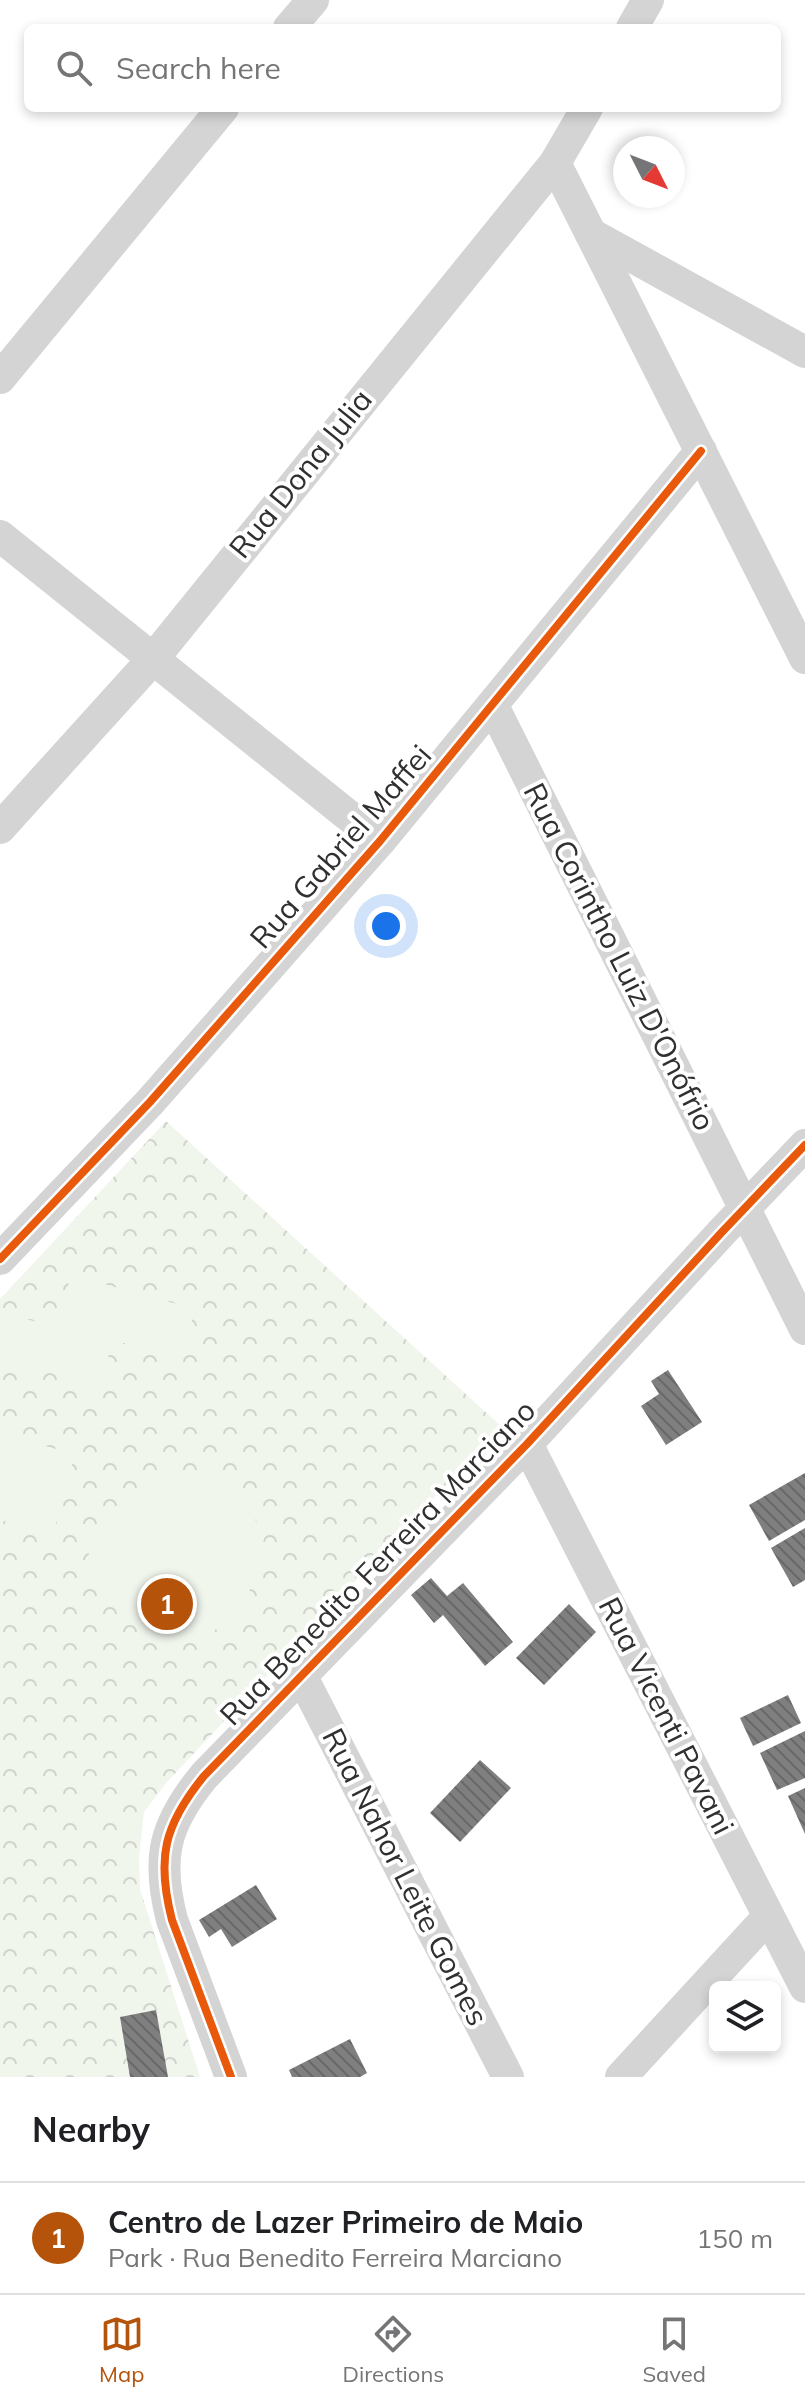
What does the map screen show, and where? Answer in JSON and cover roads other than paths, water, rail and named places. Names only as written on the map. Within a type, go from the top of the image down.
[{"type":"street","points":[[292,24],[313,0]]},
{"type":"street","points":[[634,24],[648,0]]},
{"type":"street","points":[[0,378],[220,112]]},
{"type":"street","name":"Rua Dona Julia","points":[[0,828],[153,659],[555,163],[585,112]]},
{"type":"street","points":[[555,163],[805,658]]},
{"type":"street","points":[[591,234],[805,352]]},
{"type":"street","name":"Rua Gabriel Maffei","points":[[0,1259],[150,1102],[380,841],[701,451]]},
{"type":"street","points":[[0,536],[380,841]]},
{"type":"street","name":"Rua Corintho Luiz D'Onófrio","points":[[493,706],[805,1329]]},
{"type":"street","name":"Rua Benedito Ferreira Marciano","points":[[231,2077],[166,1899],[165,1854],[169,1832],[185,1799],[527,1444],[805,1145]]},
{"type":"street","name":"Rua Vicenti Pavani","points":[[527,1444],[805,1987]]},
{"type":"street","name":"Rua Nahor Leite Gomes","points":[[302,1677],[508,2077]]},
{"type":"street","points":[[621,2077],[768,1917]]},
{"type":"place","name":"Centro de Lazer Primeiro de Maio","points":[[167,1604]]}]
